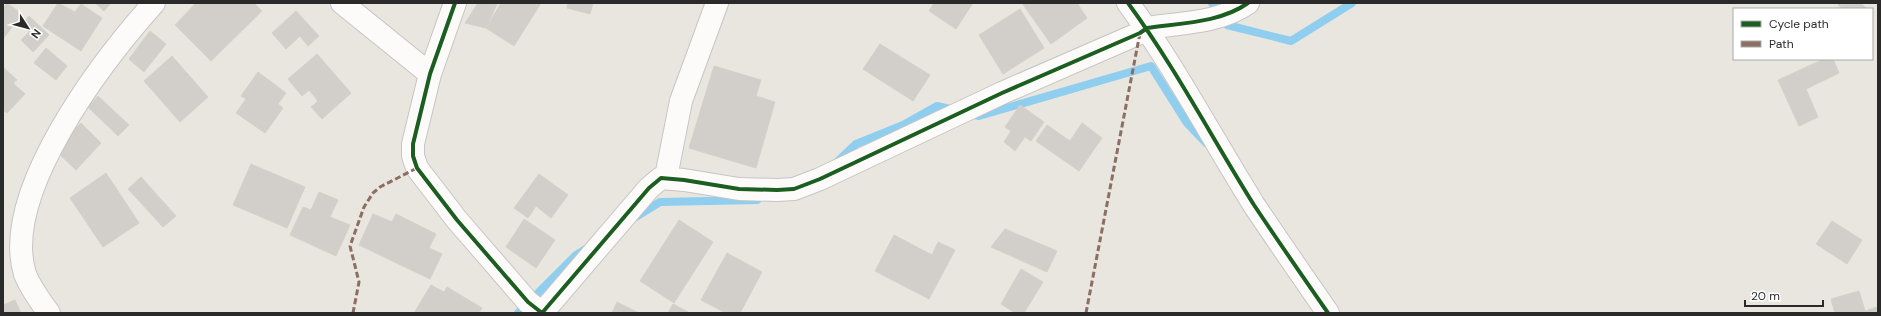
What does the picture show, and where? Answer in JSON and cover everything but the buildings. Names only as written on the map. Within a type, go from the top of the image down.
[{"type":"street","points":[[49,313],[25,274],[21,252],[23,228],[29,194],[42,161],[76,102],[138,20],[154,3]]},
{"type":"street","points":[[342,3],[430,74]]},
{"type":"street","points":[[455,3],[430,74],[413,144],[413,156],[417,168],[457,220],[523,296],[542,313],[649,188],[657,181],[666,177],[739,189],[794,189],[820,179],[1002,94],[1140,34],[1147,28],[1214,18],[1238,10],[1248,3]]},
{"type":"street","points":[[666,177],[681,101],[717,3]]},
{"type":"street","points":[[1128,3],[1147,28],[1254,205],[1328,313]]},
{"type":"waterway","points":[[1212,3],[1227,25],[1291,41],[1352,3]]},
{"type":"waterway","points":[[969,114],[979,116],[1151,66],[1187,123],[1206,143]]},
{"type":"waterway","points":[[836,163],[856,144],[903,125],[937,106],[954,110]]},
{"type":"waterway","points":[[634,218],[660,202],[757,200]]},
{"type":"waterway","points":[[518,313],[576,255],[587,248]]},
{"type":"marked path","points":[[1086,313],[1140,33]]},
{"type":"marked path","points":[[353,313],[359,282],[350,246],[364,207],[373,193],[380,187],[417,168]]},
{"type":"cycle path","points":[[455,3],[430,74],[413,144],[413,156],[417,168],[457,220],[528,302],[542,313]]},
{"type":"cycle path","points":[[1128,3],[1162,52],[1254,205],[1328,313]]},
{"type":"cycle path","points":[[542,313],[649,188],[661,178],[684,180],[739,189],[794,189],[820,179],[1002,93],[1140,33],[1147,28],[1199,21],[1225,15],[1248,3]]}]
